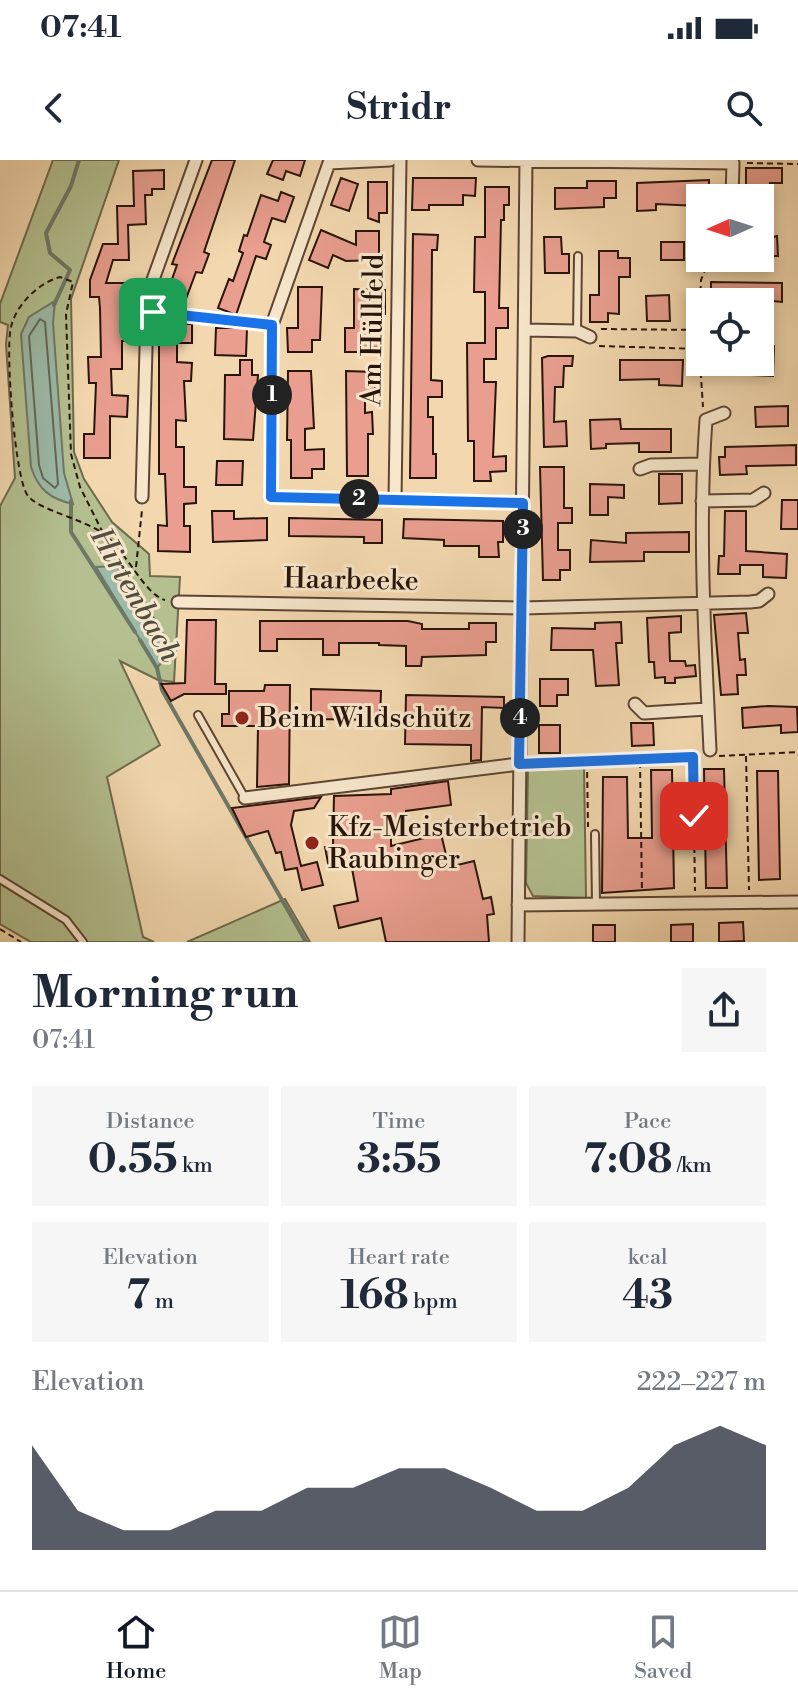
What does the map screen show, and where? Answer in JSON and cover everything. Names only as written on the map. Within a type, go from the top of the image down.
[{"type":"street","points":[[142,497],[150,288],[196,160]]},
{"type":"street","points":[[390,160],[329,163],[272,325],[271,497],[523,503]]},
{"type":"street","name":"Am Hüllfeld","points":[[395,500],[400,160]]},
{"type":"street","points":[[478,160],[733,162],[732,184]]},
{"type":"street","points":[[518,942],[526,330],[525,160]]},
{"type":"street","points":[[526,330],[577,331],[590,337]]},
{"type":"street","points":[[710,750],[701,603],[702,464],[706,420],[724,413]]},
{"type":"street","points":[[640,469],[651,465],[702,464]]},
{"type":"street","points":[[702,501],[753,500],[764,493]]},
{"type":"street","name":"Haarbeeke","points":[[178,602],[522,608],[759,601],[768,594]]},
{"type":"street","points":[[635,704],[644,713],[707,709]]},
{"type":"street","points":[[245,798],[519,764]]},
{"type":"street","points":[[518,905],[798,902]]},
{"type":"lane","points":[[577,331],[578,256]]},
{"type":"lane","points":[[198,715],[245,798]]},
{"type":"lane","points":[[591,832],[596,904]]},
{"type":"lane","points":[[0,879],[66,920],[83,942]]},
{"type":"path","points":[[733,162],[798,164]]},
{"type":"path","points":[[103,533],[29,498],[21,482],[9,358],[10,328],[26,299],[60,277],[73,282],[66,314],[71,454],[80,487],[103,533],[136,568],[150,592],[160,599],[178,602]]},
{"type":"path","points":[[147,311],[272,325]]},
{"type":"path","points":[[686,330],[602,328],[590,337],[601,348],[686,349]]},
{"type":"path","points":[[700,376],[706,420]]},
{"type":"path","points":[[136,568],[142,511]]},
{"type":"path","points":[[519,764],[798,752]]},
{"type":"path","points":[[746,754],[749,903]]},
{"type":"path","points":[[693,757],[696,904]]},
{"type":"path","points":[[640,760],[643,905]]},
{"type":"path","points":[[587,762],[591,832]]},
{"type":"path","points":[[0,929],[21,942]]},
{"type":"green space","points":[[53,160],[119,160],[71,299],[74,452],[84,479],[112,522],[149,554],[150,576],[180,577],[174,682],[158,680],[120,661],[160,745],[107,777],[143,937],[154,942],[31,942],[0,924],[0,506],[15,478],[6,344],[8,325],[0,322],[0,304]]},
{"type":"green space","points":[[584,766],[586,898],[533,896],[526,883],[528,768]]},
{"type":"green space","points":[[285,899],[310,942],[187,942]]},
{"type":"water","points":[[55,301],[53,323],[64,473],[73,504],[46,492],[31,467],[21,334],[29,317]]},
{"type":"water","points":[[116,566],[133,582],[165,637],[166,657],[157,668],[96,567]]},
{"type":"building","points":[[212,160],[235,160],[204,252],[209,254],[202,273],[196,272],[183,307],[165,299],[177,265],[172,264]]},
{"type":"building","points":[[273,160],[305,160],[300,176],[286,171],[283,180],[267,174]]},
{"type":"building","points":[[746,168],[782,168],[782,183],[746,184]]},
{"type":"building","points":[[164,170],[164,189],[152,189],[152,195],[145,195],[146,224],[128,225],[129,260],[113,260],[106,283],[127,283],[128,341],[122,341],[122,369],[111,369],[112,395],[128,396],[127,417],[110,416],[110,458],[84,458],[84,434],[94,434],[96,383],[89,383],[88,357],[101,357],[99,297],[90,297],[90,280],[103,244],[118,244],[117,206],[134,206],[133,171]]},
{"type":"building","points":[[341,178],[358,184],[349,211],[331,205]]},
{"type":"building","points":[[413,178],[476,178],[475,196],[463,195],[463,205],[429,205],[429,210],[412,210]]},
{"type":"building","points":[[709,180],[709,184],[686,184],[686,205],[656,204],[656,210],[637,211],[637,183]]},
{"type":"building","points":[[587,181],[616,181],[616,198],[604,198],[604,207],[555,209],[555,188],[587,188]]},
{"type":"building","points":[[368,182],[387,182],[387,213],[379,213],[379,222],[368,218]]},
{"type":"building","points":[[485,187],[509,187],[509,205],[504,205],[504,220],[501,220],[499,308],[508,308],[508,328],[496,328],[496,359],[484,359],[484,382],[496,382],[493,457],[506,456],[506,471],[490,472],[491,481],[474,481],[474,441],[468,441],[467,343],[485,343],[485,292],[474,292],[475,237],[485,237]]},
{"type":"building","points":[[281,192],[294,197],[285,222],[272,218],[264,242],[271,245],[266,259],[256,256],[236,315],[218,308],[229,279],[233,281],[243,253],[239,251],[244,235],[247,236],[261,195],[278,201]]},
{"type":"building","points":[[321,230],[356,245],[356,231],[379,231],[379,260],[346,261],[333,255],[328,268],[309,260]]},
{"type":"building","points":[[413,234],[438,235],[437,250],[432,250],[431,380],[442,381],[442,397],[428,397],[428,417],[433,417],[436,478],[410,478]]},
{"type":"building","points":[[777,236],[778,256],[774,256],[774,237]]},
{"type":"building","points":[[544,237],[561,237],[562,254],[569,254],[569,273],[545,273]]},
{"type":"building","points":[[661,242],[684,242],[684,260],[661,260]]},
{"type":"building","points":[[599,251],[618,251],[618,258],[630,258],[630,277],[619,277],[619,314],[608,313],[608,322],[590,322],[590,295],[599,295]]},
{"type":"building","points":[[711,282],[782,283],[782,302],[774,301],[774,288],[711,288]]},
{"type":"building","points":[[298,287],[322,287],[320,340],[312,340],[312,352],[288,352],[287,328],[298,328]]},
{"type":"building","points":[[354,289],[385,290],[385,314],[379,314],[379,347],[362,347],[362,352],[345,352],[345,328],[354,328]]},
{"type":"building","points":[[669,295],[670,321],[647,321],[646,296]]},
{"type":"building","points":[[159,324],[192,324],[192,343],[177,343],[177,362],[192,363],[191,381],[184,381],[186,421],[176,420],[176,447],[184,447],[184,487],[196,487],[196,503],[184,504],[184,526],[190,526],[190,552],[158,551],[158,525],[167,526],[165,474],[159,474]]},
{"type":"building","points":[[216,328],[247,328],[246,356],[215,355]]},
{"type":"building","points":[[573,356],[572,366],[564,366],[563,387],[555,387],[554,422],[566,421],[567,446],[544,447],[542,358]]},
{"type":"building","points":[[240,360],[252,360],[252,375],[258,375],[253,440],[224,439],[225,375],[240,375]]},
{"type":"building","points":[[620,360],[683,360],[682,386],[659,385],[659,379],[620,380]]},
{"type":"building","points":[[288,371],[311,371],[314,428],[305,429],[305,450],[324,449],[324,469],[312,469],[312,478],[291,478],[291,440],[287,440]]},
{"type":"building","points":[[346,371],[375,372],[375,392],[365,392],[365,413],[372,412],[373,434],[368,434],[368,476],[347,476]]},
{"type":"building","points":[[788,406],[788,426],[756,427],[755,407]]},
{"type":"building","points":[[620,419],[621,429],[671,429],[671,452],[639,452],[639,443],[606,444],[606,448],[591,449],[590,420]]},
{"type":"building","points":[[796,445],[796,465],[746,466],[747,474],[720,475],[719,457],[725,457],[725,447]]},
{"type":"building","points":[[217,461],[243,461],[242,485],[216,485]]},
{"type":"building","points":[[540,467],[564,467],[564,508],[572,508],[572,523],[558,523],[558,550],[570,550],[570,570],[560,570],[560,580],[543,580]]},
{"type":"building","points":[[659,474],[682,474],[682,503],[659,504]]},
{"type":"building","points":[[590,484],[624,485],[624,498],[608,497],[608,515],[590,515]]},
{"type":"building","points":[[782,500],[798,500],[798,529],[781,529]]},
{"type":"building","points":[[212,511],[234,511],[234,519],[267,518],[267,540],[213,542]]},
{"type":"building","points":[[725,511],[746,511],[746,551],[787,554],[786,578],[763,577],[763,565],[740,565],[740,574],[718,574],[719,556],[724,556]]},
{"type":"building","points":[[289,518],[382,520],[382,543],[364,543],[364,537],[289,536]]},
{"type":"building","points":[[404,519],[503,521],[503,542],[498,542],[499,557],[479,557],[479,546],[444,546],[444,540],[403,538]]},
{"type":"building","points":[[689,532],[689,552],[644,552],[644,561],[590,562],[591,540],[626,543],[626,533]]},
{"type":"building","points":[[746,613],[748,633],[738,633],[740,660],[745,659],[746,675],[737,675],[738,694],[721,695],[714,615]]},
{"type":"building","points":[[681,616],[681,632],[669,633],[670,661],[685,661],[686,666],[695,665],[696,676],[675,678],[675,683],[665,683],[665,677],[655,678],[654,662],[649,662],[647,618]]},
{"type":"building","points":[[187,620],[216,620],[215,684],[226,684],[226,694],[184,694],[171,701],[161,684],[185,683]]},
{"type":"building","points":[[260,621],[408,621],[422,624],[422,629],[469,629],[469,623],[496,623],[496,642],[486,642],[486,655],[422,657],[421,666],[406,666],[406,646],[379,643],[339,643],[339,655],[323,655],[323,639],[277,639],[277,651],[260,651]]},
{"type":"building","points":[[621,622],[622,643],[616,643],[619,685],[596,686],[593,650],[551,650],[552,628],[595,629],[595,623]]},
{"type":"building","points":[[540,679],[568,679],[568,695],[557,695],[557,706],[540,706]]},
{"type":"building","points":[[265,685],[290,685],[289,784],[257,787],[258,726],[222,726],[222,714],[229,714],[229,691],[264,691]]},
{"type":"building","points":[[311,689],[381,691],[380,720],[311,719]]},
{"type":"building","points":[[406,695],[504,697],[504,708],[482,707],[481,760],[471,761],[471,745],[405,744]]},
{"type":"building","points":[[797,707],[798,732],[781,733],[781,725],[743,728],[742,708]]},
{"type":"building","points":[[631,723],[653,723],[654,745],[632,746]]},
{"type":"building","points":[[539,725],[560,725],[560,753],[539,753]]},
{"type":"building","points":[[704,769],[724,769],[727,888],[706,888]]},
{"type":"building","points":[[651,770],[672,770],[674,888],[602,893],[603,777],[627,777],[628,838],[652,838]]},
{"type":"building","points":[[757,771],[778,771],[780,879],[759,880]]},
{"type":"building","points":[[448,781],[451,805],[406,811],[406,819],[391,821],[391,846],[441,834],[449,867],[474,861],[483,899],[491,897],[494,914],[487,915],[489,942],[386,942],[381,918],[339,928],[334,906],[358,901],[351,863],[329,868],[325,847],[333,845],[334,796],[391,794],[391,789]]},
{"type":"building","points":[[321,797],[314,808],[294,811],[291,825],[301,866],[317,862],[323,885],[302,890],[297,868],[285,870],[281,852],[276,853],[268,831],[246,837],[232,808]]},
{"type":"building","points":[[743,922],[744,941],[719,942],[719,923]]},
{"type":"building","points":[[693,924],[693,942],[671,942],[671,925]]},
{"type":"building","points":[[593,925],[615,925],[615,942],[593,942]]},
{"type":"waterway","name":"Hirtenbach","points":[[54,305],[70,270],[50,253],[46,233],[71,186],[79,160]]},
{"type":"waterway","name":"Hirtenbach","points":[[71,501],[71,532],[135,632]]},
{"type":"waterway","name":"Hirtenbach","points":[[140,640],[157,668],[162,690],[306,942]]},
{"type":"place","name":"Beim Wildschütz","points":[[242,718]]},
{"type":"place","name":"Kfz-Meisterbetrieb Raubinger","points":[[312,843]]},
{"type":"route","points":[[153,312],[272,325],[271,497],[523,503],[519,764],[693,757],[694,816]]}]
